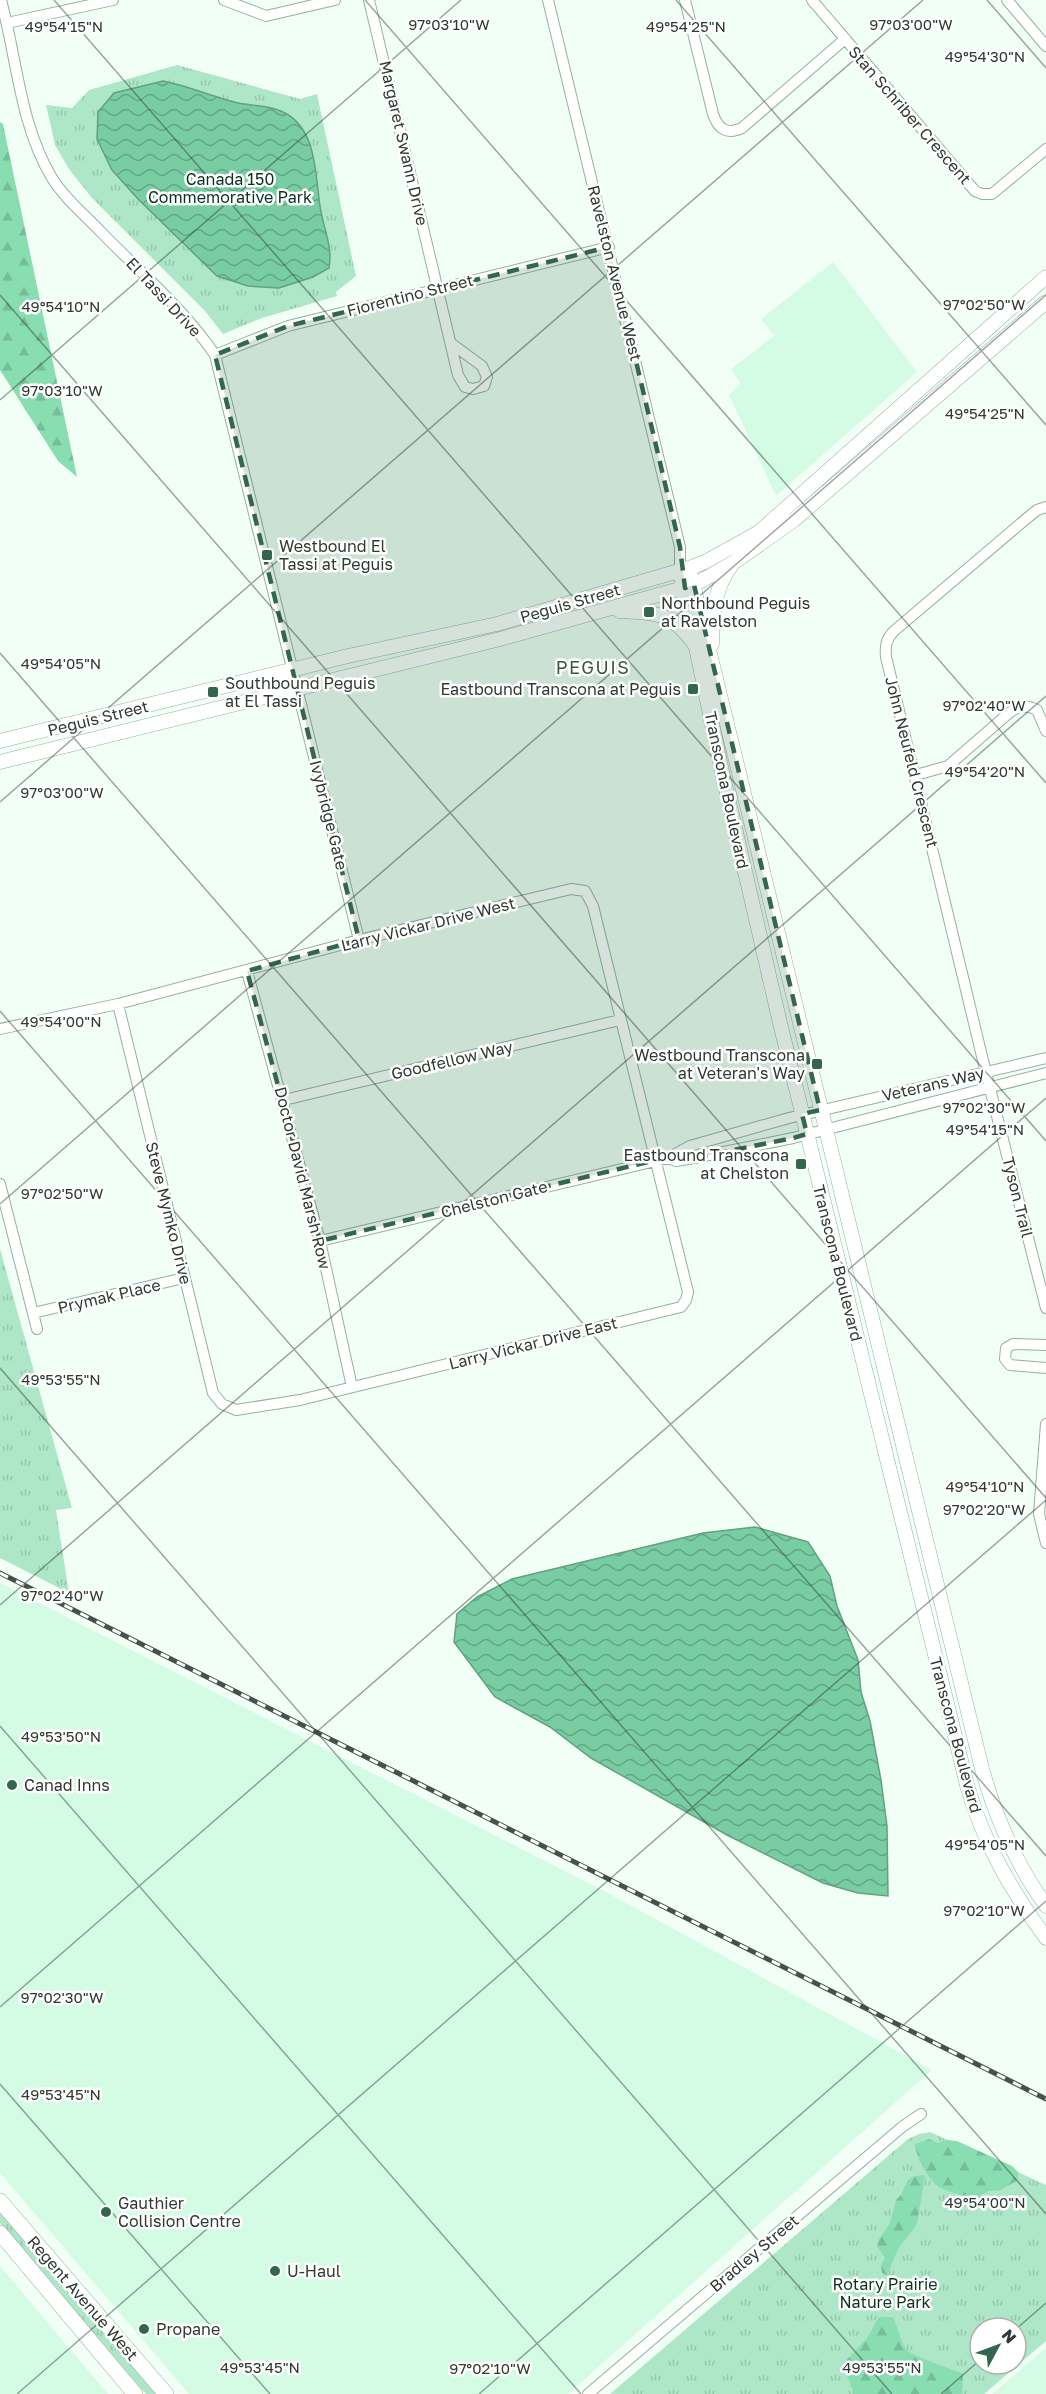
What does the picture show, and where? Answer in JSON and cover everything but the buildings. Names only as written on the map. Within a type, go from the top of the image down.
[{"type":"main road","name":"Regent Avenue West","points":[[0,2201],[166,2394]]},
{"type":"main road","name":"Regent Avenue West","points":[[0,2234],[135,2394]]},
{"type":"street","name":"El Tassi Drive","points":[[1,0],[27,119],[38,152],[53,180],[189,321],[215,355],[298,689]]},
{"type":"street","points":[[7,23],[113,0]]},
{"type":"street","points":[[230,1],[266,16],[335,0]]},
{"type":"street","name":"Margaret Swann Drive","points":[[369,0],[452,344]]},
{"type":"street","name":"Ravelston Avenue West","points":[[548,0],[685,569]]},
{"type":"street","points":[[685,0],[713,114],[716,123],[724,131],[733,133],[742,128],[845,39]]},
{"type":"street","name":"Stan Schriber Crescent","points":[[812,0],[975,191],[992,194],[1046,149]]},
{"type":"street","points":[[1007,0],[1045,43]]},
{"type":"street","name":"Fiorentino Street","points":[[215,355],[288,326],[609,247]]},
{"type":"street","name":"Peguis Street","points":[[0,741],[293,670],[497,624],[705,562],[759,532],[1046,277]]},
{"type":"street","name":"Peguis Street","points":[[0,762],[298,689],[609,610],[689,587],[736,561],[794,520],[1046,302]]},
{"type":"street","name":"John Neufeld Crescent","points":[[990,1087],[885,647],[888,636],[1037,510],[1046,507]]},
{"type":"street","points":[[711,658],[715,605],[720,580],[736,561]]},
{"type":"street","name":"Transcona Boulevard","points":[[685,569],[723,776],[802,1114],[970,1797],[984,1835],[1002,1873],[1046,1938]]},
{"type":"street","name":"Transcona Boulevard","points":[[689,587],[711,658],[987,1787],[1008,1844],[1046,1906]]},
{"type":"street","points":[[609,610],[644,612],[670,617],[684,630],[698,649]]},
{"type":"street","name":"Ivybridge Gate","points":[[298,689],[359,940]]},
{"type":"street","points":[[916,775],[948,766],[1009,713],[1020,707],[1026,706],[1037,710],[1046,731]]},
{"type":"street","name":"Larry Vickar Drive West","points":[[0,1029],[118,1004],[359,940],[571,889],[585,891],[593,906],[656,1160]]},
{"type":"street","name":"Doctor David Marsh Row","points":[[247,971],[284,1100],[320,1241],[352,1388]]},
{"type":"street","name":"Steve Mymko Drive","points":[[118,1004],[213,1393],[222,1404],[236,1410]]},
{"type":"street","name":"Goodfellow Way","points":[[284,1100],[620,1020]]},
{"type":"street","name":"Veterans Way","points":[[820,1110],[1046,1058]]},
{"type":"street","name":"Veterans Way","points":[[825,1130],[1046,1073]]},
{"type":"street","name":"Tyson Trail","points":[[990,1087],[1046,1308]]},
{"type":"street","name":"Chelston Gate","points":[[320,1241],[668,1158],[690,1146],[820,1110]]},
{"type":"street","name":"Chelston Gate","points":[[668,1158],[676,1161],[694,1158],[825,1130]]},
{"type":"street","name":"Larry Vickar Drive East","points":[[236,1410],[300,1400],[352,1388],[681,1307],[688,1292],[656,1160]]},
{"type":"street","points":[[0,1184],[37,1329]]},
{"type":"street","name":"Prymak Place","points":[[33,1313],[184,1278]]},
{"type":"street","points":[[1046,1345],[1013,1344],[1005,1348],[1005,1359],[1010,1365],[1046,1368]]},
{"type":"street","points":[[1046,1424],[1044,1487],[1039,1514],[1046,1543]]},
{"type":"street","name":"Bradley Street","points":[[588,2394],[902,2127],[921,2114]]},
{"type":"highlighted area","points":[[609,247],[680,547],[685,588],[694,585],[820,1110],[802,1114],[807,1134],[793,1138],[694,1158],[656,1160],[320,1241],[247,971],[359,940],[215,355],[288,326]]},
{"type":"shaded area","points":[[833,262],[917,372],[776,496],[729,395],[741,384],[731,369],[774,336],[761,319]]},
{"type":"shaded area","points":[[0,1583],[606,1892],[932,2070],[568,2394],[189,2394],[0,2173]]},
{"type":"shaded area","points":[[0,2266],[108,2394],[0,2394]]},
{"type":"shaded area","points":[[1046,2348],[1046,2394],[992,2394],[1013,2376],[1028,2376],[1028,2363]]},
{"type":"green space","name":"Canada 150 Commemorative Park","points":[[177,65],[300,99],[317,94],[356,276],[336,292],[337,296],[262,318],[223,334],[205,311],[91,197],[69,169],[55,145],[46,105],[72,108],[89,90]]},
{"type":"green space","points":[[0,122],[3,124],[77,477],[58,461],[0,370]]},
{"type":"green space","points":[[0,1249],[72,1508],[56,1510],[69,1593],[0,1558]]},
{"type":"green space","name":"Rotary Prairie Nature Park","points":[[930,2132],[1046,2185],[1046,2341],[1028,2356],[1028,2316],[968,2316],[968,2376],[1005,2376],[984,2394],[610,2394],[908,2139]]},
{"type":"green space","points":[[929,2139],[938,2143],[947,2140],[957,2141],[1012,2166],[1018,2172],[1018,2180],[1001,2190],[988,2191],[977,2198],[943,2189],[935,2184],[927,2173],[916,2149],[915,2144]]},
{"type":"green space","points":[[925,2175],[917,2224],[898,2249],[887,2275],[882,2273],[881,2265],[885,2258],[877,2246],[890,2223],[896,2200],[908,2180],[915,2176]]},
{"type":"green space","points":[[0,2211],[156,2394],[146,2394],[0,2223]]},
{"type":"green space","points":[[879,2317],[893,2317],[904,2346],[909,2351],[923,2359],[963,2374],[962,2394],[854,2394],[843,2364],[867,2338]]},
{"type":"water","name":"Canada 150 Commemorative Park","points":[[163,81],[238,103],[272,108],[294,119],[308,140],[312,153],[321,214],[329,245],[329,268],[313,277],[279,288],[248,286],[217,276],[138,199],[112,170],[97,139],[98,112],[114,93]]},
{"type":"water","points":[[755,1527],[808,1542],[830,1576],[837,1606],[858,1660],[861,1692],[870,1721],[881,1780],[887,1826],[888,1896],[858,1893],[823,1883],[727,1835],[591,1758],[550,1727],[495,1697],[454,1642],[457,1614],[477,1597],[512,1579],[703,1533]]},
{"type":"railway","points":[[0,1573],[1046,2099]]},
{"type":"place","name":"Westbound El Tassi at Peguis","points":[[267,555]]},
{"type":"place","name":"Northbound Peguis at Ravelston","points":[[649,612]]},
{"type":"place","name":"Eastbound Transcona at Peguis","points":[[693,689]]},
{"type":"place","name":"Southbound Peguis at El Tassi","points":[[213,692]]},
{"type":"place","name":"Westbound Transcona at Veteran's Way","points":[[817,1064]]},
{"type":"place","name":"Eastbound Transcona at Chelston","points":[[801,1164]]},
{"type":"place","name":"Canad Inns","points":[[12,1785]]},
{"type":"place","name":"Gauthier Collision Centre","points":[[106,2212]]},
{"type":"place","name":"U-Haul","points":[[275,2271]]},
{"type":"place","name":"Propane","points":[[144,2329]]},
{"type":"district","name":"PEGUIS","points":[[593,667]]}]
